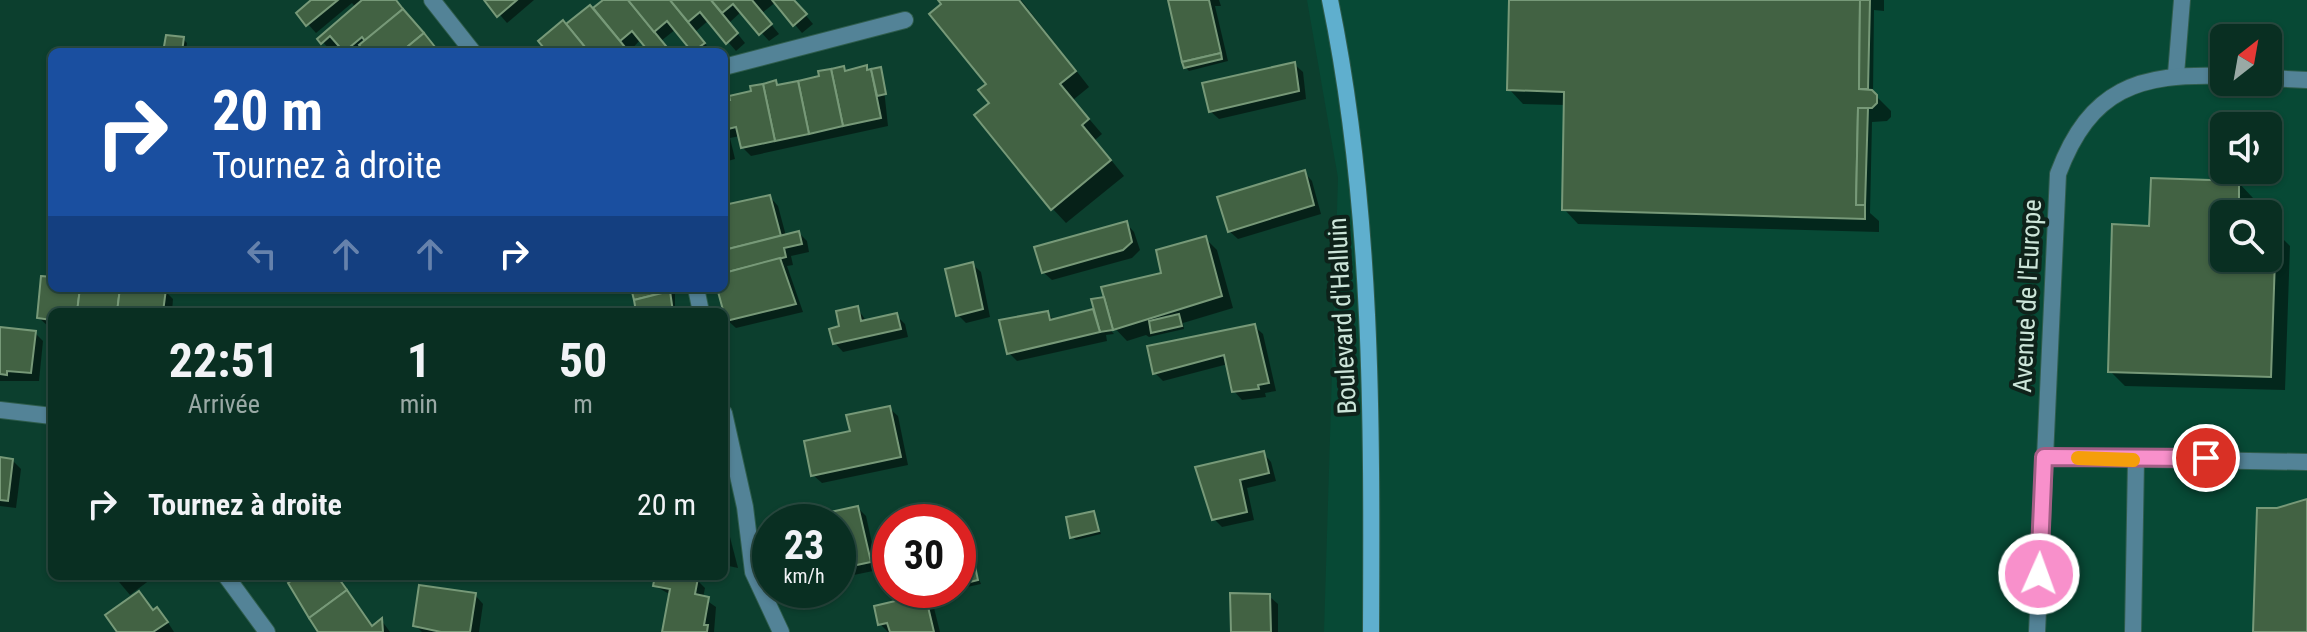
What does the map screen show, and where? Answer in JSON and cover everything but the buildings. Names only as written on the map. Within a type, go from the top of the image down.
[{"type":"main road","name":"Boulevard d'Halluin","points":[[1330,0],[1350,113],[1365,248],[1371,379],[1371,632]]},
{"type":"street","points":[[432,0],[470,48]]},
{"type":"street","points":[[2176,74],[2182,0]]},
{"type":"street","points":[[728,66],[905,20]]},
{"type":"street","name":"Avenue de l'Europe","points":[[2037,632],[2058,174],[2074,137],[2100,106],[2138,83],[2176,74],[2210,75]]},
{"type":"street","points":[[2282,79],[2307,80]]},
{"type":"street","points":[[0,410],[48,416]]},
{"type":"street","points":[[728,431],[745,507],[753,572],[781,632]]},
{"type":"street","points":[[2044,457],[2136,460],[2222,457],[2307,462]]},
{"type":"street","points":[[2133,632],[2136,460]]},
{"type":"street","points":[[229,580],[267,632]]},
{"type":"shaded area","points":[[1307,0],[2307,0],[2307,632],[1324,632],[1338,178]]},
{"type":"slow traffic","points":[[2078,458],[2133,460]]},
{"type":"route","points":[[2039,574],[2044,457],[2136,460],[2206,458]]}]
